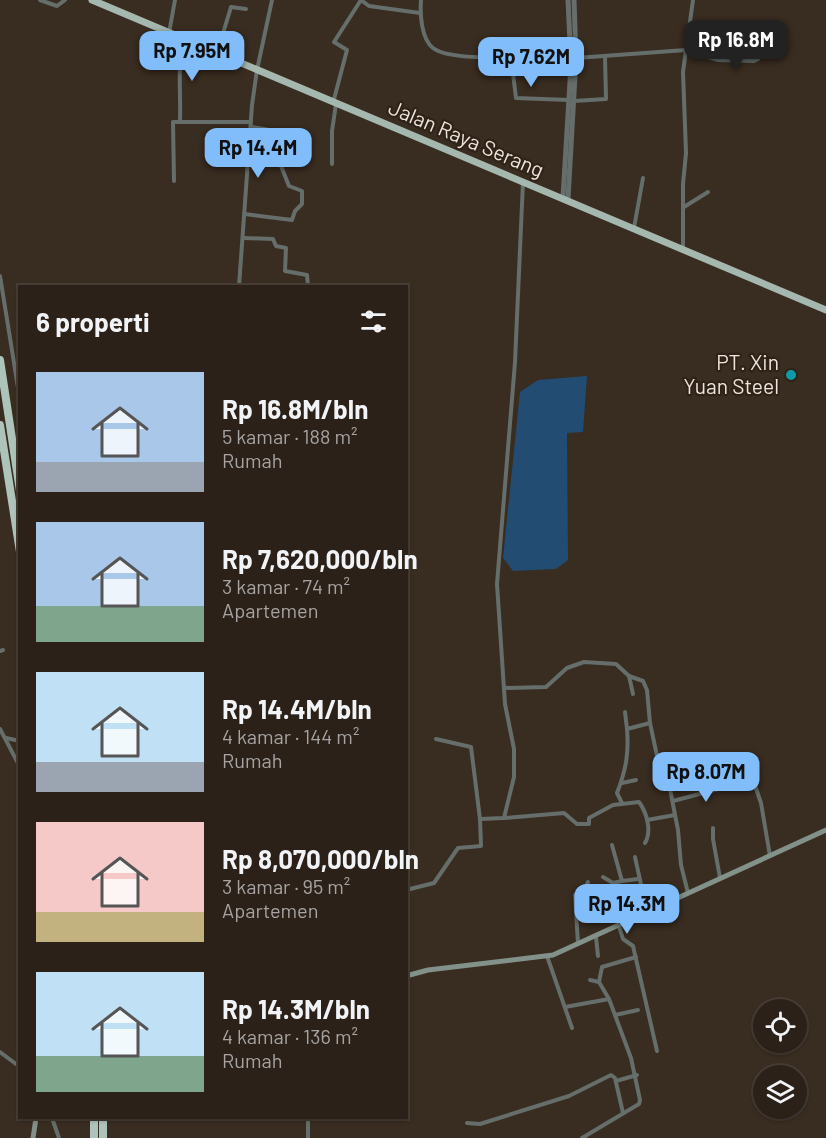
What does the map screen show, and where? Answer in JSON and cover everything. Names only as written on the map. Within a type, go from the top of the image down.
[{"type":"highway","name":"Jalan Raya Serang","points":[[92,0],[566,198],[826,310]]},
{"type":"highway","points":[[0,360],[18,478]]},
{"type":"highway","points":[[0,425],[18,539]]},
{"type":"highway","points":[[94,1119],[94,1138]]},
{"type":"highway","points":[[103,1138],[104,1119]]},
{"type":"main road","points":[[408,975],[428,970],[547,956],[596,937],[688,892],[826,830]]},
{"type":"main road","points":[[33,1138],[36,1119]]},
{"type":"street","points":[[40,0],[57,6],[65,0]]},
{"type":"street","points":[[169,34],[176,0]]},
{"type":"street","points":[[239,285],[257,70],[272,0]]},
{"type":"street","points":[[332,164],[335,103],[347,50],[334,42],[361,0],[369,6],[420,13]]},
{"type":"street","points":[[422,0],[420,13],[429,45],[437,51],[458,57],[604,57],[634,52],[686,50],[718,60],[754,61],[758,59],[761,42]]},
{"type":"street","points":[[568,0],[574,56]]},
{"type":"street","points":[[566,198],[574,56],[574,0]]},
{"type":"street","points":[[683,249],[686,50],[693,0]]},
{"type":"street","points":[[217,54],[230,8],[246,9]]},
{"type":"street","points":[[180,121],[181,69],[178,56],[184,40]]},
{"type":"street","points":[[511,56],[516,98],[572,100],[606,99],[604,57]]},
{"type":"street","points":[[174,181],[172,123],[180,121],[251,125],[292,134]]},
{"type":"street","points":[[245,214],[292,220],[295,211],[302,204],[302,191],[289,186],[279,161],[249,158]]},
{"type":"street","points":[[634,228],[643,178]]},
{"type":"street","points":[[504,818],[514,769],[514,749],[505,704],[497,584],[514,362],[523,181]]},
{"type":"street","points":[[684,207],[708,192]]},
{"type":"street","points":[[244,238],[273,239],[276,246],[286,248],[285,271],[307,275],[308,285]]},
{"type":"street","points":[[0,276],[18,388]]},
{"type":"street","points":[[504,688],[546,687],[567,668],[584,662],[616,664],[629,676],[643,681],[660,770],[669,784],[681,865],[688,892]]},
{"type":"street","points":[[629,676],[633,694]]},
{"type":"street","points":[[622,803],[616,793],[622,783],[629,751],[625,712]]},
{"type":"street","points":[[627,729],[650,723]]},
{"type":"street","points":[[0,729],[18,763]]},
{"type":"street","points":[[5,738],[18,741]]},
{"type":"street","points":[[408,890],[434,883],[458,848],[481,846],[471,747],[436,740]]},
{"type":"street","points":[[672,801],[722,788],[727,778],[750,771],[761,802],[770,856]]},
{"type":"street","points":[[622,783],[636,780]]},
{"type":"street","points":[[480,819],[564,813],[577,824],[589,824],[589,818],[600,811],[622,803],[639,802],[647,820],[648,838],[645,843]]},
{"type":"street","points":[[647,820],[675,815]]},
{"type":"street","points":[[713,828],[712,839],[720,878]]},
{"type":"street","points":[[612,845],[622,881]]},
{"type":"street","points":[[635,857],[638,879],[648,912]]},
{"type":"street","points":[[603,877],[613,883],[638,879]]},
{"type":"street","points":[[578,944],[575,895],[582,894],[588,882]]},
{"type":"street","points":[[619,926],[623,939],[632,942],[657,1052]]},
{"type":"street","points":[[596,937],[598,956]]},
{"type":"street","points":[[547,956],[572,1029]]},
{"type":"street","points":[[598,982],[602,967],[636,957]]},
{"type":"street","points":[[582,1138],[639,1104],[640,1092],[637,1075],[609,999],[598,982],[590,980]]},
{"type":"street","points":[[565,1007],[609,999]]},
{"type":"street","points":[[615,1015],[638,1010]]},
{"type":"street","points":[[0,1052],[18,1066]]},
{"type":"street","points":[[467,1123],[480,1124],[569,1096],[611,1075],[616,1081],[623,1113]]},
{"type":"street","points":[[616,1081],[637,1075]]},
{"type":"street","points":[[52,1119],[59,1138]]},
{"type":"street","points":[[308,1119],[308,1138]]},
{"type":"water","points":[[587,376],[583,432],[567,433],[568,560],[556,569],[513,571],[503,558],[520,392],[538,380]]},
{"type":"place","name":"PT. Xin Yuan Steel","points":[[791,375]]}]
